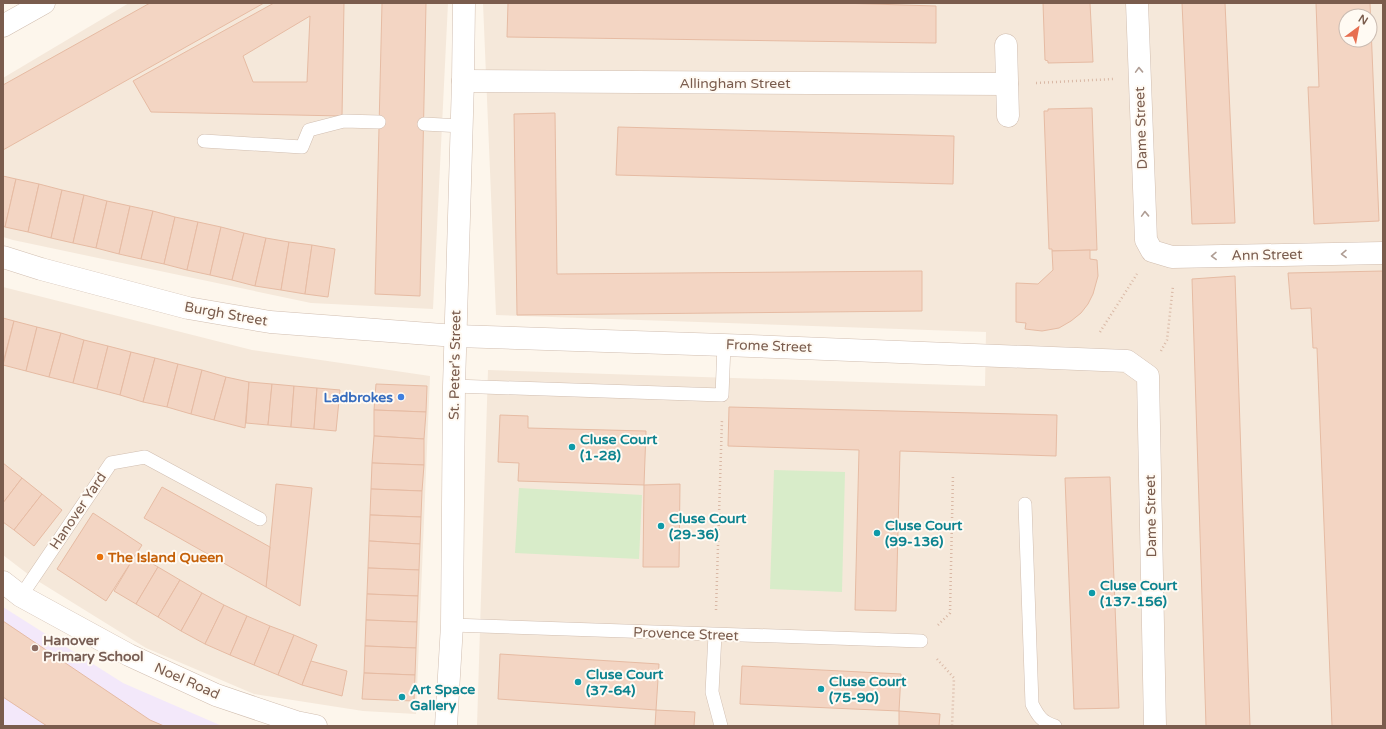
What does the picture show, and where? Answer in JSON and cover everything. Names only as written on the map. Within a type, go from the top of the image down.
[{"type":"street","points":[[3,26],[44,3]]},
{"type":"street","name":"St. Peter's Street","points":[[446,726],[452,625],[454,386],[462,126],[464,3]]},
{"type":"street","name":"Dame Street","points":[[1137,3],[1146,240],[1152,252]]},
{"type":"street","points":[[1006,45],[1008,116]]},
{"type":"street","name":"Allingham Street","points":[[463,81],[1007,84]]},
{"type":"street","name":"Ann Street","points":[[1152,252],[1176,256],[1383,253]]},
{"type":"street","name":"Burgh Street","points":[[3,257],[40,269],[188,308],[262,321],[456,336]]},
{"type":"street","name":"Frome Street","points":[[456,336],[1127,361],[1148,376]]},
{"type":"street","name":"Dame Street","points":[[1148,376],[1155,726]]},
{"type":"street","name":"Noel Road","points":[[3,582],[21,596],[129,655],[216,695],[296,722],[316,726]]},
{"type":"lane","points":[[204,141],[302,147],[309,130],[344,121],[379,122]]},
{"type":"lane","points":[[424,124],[462,126]]},
{"type":"lane","points":[[454,386],[722,395],[724,345]]},
{"type":"lane","name":"Hanover Yard","points":[[21,596],[111,463],[146,457],[260,518]]},
{"type":"lane","points":[[1025,504],[1032,704],[1039,717],[1055,726]]},
{"type":"lane","name":"Provence Street","points":[[452,625],[921,641]]},
{"type":"lane","points":[[715,635],[712,692],[721,726]]},
{"type":"path","points":[[1035,83],[1118,78]]},
{"type":"path","points":[[1098,336],[1152,252]]},
{"type":"path","points":[[1148,376],[1167,340],[1176,256]]},
{"type":"path","points":[[715,635],[722,395]]},
{"type":"path","points":[[952,474],[950,613],[921,641],[954,678],[952,726]]},
{"type":"shaded area","points":[[129,3],[448,3],[433,309],[311,303],[3,237],[3,78]]},
{"type":"shaded area","points":[[483,3],[1383,3],[1383,726],[477,726],[488,370],[985,386],[986,332],[496,315]]},
{"type":"shaded area","points":[[3,287],[252,350],[430,376],[416,714],[363,711],[254,694],[146,648],[33,578],[3,555]]},
{"type":"shaded area","name":"Hanover Primary School","points":[[3,607],[123,683],[222,726],[3,726]]},
{"type":"green space","points":[[774,470],[845,472],[842,592],[770,589]]},
{"type":"green space","points":[[519,488],[642,495],[639,559],[515,553]]},
{"type":"building","points":[[150,3],[264,3],[3,150],[3,85]]},
{"type":"building","points":[[274,3],[344,3],[342,116],[151,112],[133,81]],"holes":[[[310,16],[307,82],[253,82],[243,56]]]},
{"type":"building","points":[[382,3],[426,3],[420,296],[375,294]]},
{"type":"building","points":[[508,3],[840,3],[936,6],[936,43],[507,37]]},
{"type":"building","points":[[1043,3],[1090,3],[1093,62],[1048,63],[1048,61],[1045,60]]},
{"type":"building","points":[[1182,3],[1225,3],[1235,223],[1192,224]]},
{"type":"building","points":[[1316,3],[1370,3],[1370,8],[1338,8],[1338,48],[1372,48],[1379,221],[1314,224],[1308,87],[1319,87]]},
{"type":"building","points":[[1092,108],[1097,250],[1052,251],[1052,249],[1049,249],[1044,111],[1048,111],[1048,109]]},
{"type":"building","points":[[555,113],[557,274],[922,271],[922,311],[517,315],[514,114]]},
{"type":"building","points":[[618,127],[954,136],[953,184],[616,175]]},
{"type":"building","points":[[3,176],[16,179],[5,227],[3,226]]},
{"type":"building","points":[[16,179],[39,184],[28,232],[5,227]]},
{"type":"building","points":[[39,184],[62,190],[51,238],[28,232]]},
{"type":"building","points":[[62,190],[84,195],[73,243],[51,238]]},
{"type":"building","points":[[84,195],[107,201],[96,248],[73,243]]},
{"type":"building","points":[[107,201],[130,206],[119,254],[96,248]]},
{"type":"building","points":[[130,206],[153,211],[141,259],[119,254]]},
{"type":"building","points":[[153,211],[175,217],[164,264],[141,259]]},
{"type":"building","points":[[175,217],[198,222],[187,270],[164,264]]},
{"type":"building","points":[[198,222],[221,227],[210,275],[187,270]]},
{"type":"building","points":[[221,227],[244,233],[232,280],[210,275]]},
{"type":"building","points":[[244,233],[266,238],[255,286],[232,280]]},
{"type":"building","points":[[266,238],[289,242],[281,290],[255,286]]},
{"type":"building","points":[[289,242],[312,245],[305,294],[281,290]]},
{"type":"building","points":[[312,245],[335,249],[328,297],[305,294]]},
{"type":"building","points":[[1090,250],[1090,259],[1097,260],[1098,276],[1093,294],[1081,313],[1059,328],[1042,331],[1025,329],[1026,323],[1016,322],[1016,283],[1038,284],[1053,270],[1052,251]]},
{"type":"building","points":[[1383,271],[1383,726],[1332,726],[1317,348],[1313,348],[1311,308],[1291,309],[1288,273]]},
{"type":"building","points":[[1235,276],[1250,726],[1206,726],[1192,279]]},
{"type":"building","points":[[3,318],[14,321],[3,363]]},
{"type":"building","points":[[14,321],[37,327],[26,371],[3,365]]},
{"type":"building","points":[[37,327],[61,333],[49,377],[26,371]]},
{"type":"building","points":[[61,333],[84,340],[73,383],[49,377]]},
{"type":"building","points":[[84,340],[108,346],[97,389],[73,383]]},
{"type":"building","points":[[108,346],[131,352],[120,395],[97,389]]},
{"type":"building","points":[[131,352],[155,358],[143,402],[120,395]]},
{"type":"building","points":[[155,358],[178,364],[167,407],[143,402]]},
{"type":"building","points":[[178,364],[202,370],[191,414],[167,407]]},
{"type":"building","points":[[202,370],[226,377],[214,420],[191,414]]},
{"type":"building","points":[[226,377],[249,382],[245,428],[214,420]]},
{"type":"building","points":[[249,382],[272,384],[268,425],[246,423]]},
{"type":"building","points":[[272,384],[294,386],[291,427],[268,425]]},
{"type":"building","points":[[376,384],[427,386],[426,412],[374,410]]},
{"type":"building","points":[[294,386],[317,388],[314,429],[291,427]]},
{"type":"building","points":[[317,388],[340,390],[336,431],[314,429]]},
{"type":"building","name":"Cluse Court (99-136)","points":[[729,407],[1057,415],[1056,456],[900,451],[896,611],[855,610],[859,450],[728,446]]},
{"type":"building","points":[[374,410],[426,412],[424,439],[374,436]]},
{"type":"building","name":"Cluse Court (1-28)","points":[[500,415],[528,416],[528,428],[646,431],[644,485],[518,481],[519,463],[498,462]]},
{"type":"building","points":[[374,436],[424,439],[424,465],[372,463]]},
{"type":"building","points":[[3,463],[22,478],[3,503]]},
{"type":"building","points":[[372,463],[424,465],[422,491],[371,489]]},
{"type":"building","name":"Cluse Court (137-156)","points":[[1110,477],[1119,708],[1074,709],[1065,478]]},
{"type":"building","points":[[22,478],[42,494],[14,530],[3,522],[3,503]]},
{"type":"building","points":[[276,484],[312,488],[300,606],[266,587]]},
{"type":"building","name":"Cluse Court (29-36)","points":[[680,484],[679,567],[643,567],[644,485]]},
{"type":"building","points":[[162,487],[270,547],[266,587],[144,518]]},
{"type":"building","points":[[371,489],[422,491],[421,517],[370,515]]},
{"type":"building","points":[[42,494],[62,510],[34,546],[14,530]]},
{"type":"building","name":"The Island Queen","points":[[93,513],[142,545],[106,601],[57,569]]},
{"type":"building","points":[[370,515],[421,517],[420,544],[369,541]]},
{"type":"building","points":[[369,541],[420,544],[419,570],[368,568]]},
{"type":"building","points":[[136,554],[158,567],[136,604],[114,591]]},
{"type":"building","points":[[158,567],[180,580],[158,617],[136,604]]},
{"type":"building","points":[[368,568],[419,570],[418,596],[367,594]]},
{"type":"building","points":[[180,580],[202,593],[181,631],[158,617]]},
{"type":"building","points":[[202,593],[224,605],[205,644],[181,631]]},
{"type":"building","points":[[367,594],[418,596],[417,622],[366,620]]},
{"type":"building","points":[[224,605],[247,616],[230,655],[205,644]]},
{"type":"building","points":[[247,616],[270,626],[254,665],[230,655]]},
{"type":"building","points":[[366,620],[417,622],[416,648],[365,646]]},
{"type":"building","name":"Hanover Primary School","points":[[3,621],[150,720],[164,726],[47,726],[3,697]]},
{"type":"building","points":[[270,626],[294,635],[278,675],[254,665]]},
{"type":"building","points":[[294,635],[317,645],[302,685],[278,675]]},
{"type":"building","points":[[365,646],[416,648],[415,675],[364,673]]},
{"type":"building","name":"Cluse Court (37-64)","points":[[500,654],[659,664],[656,710],[498,699]]},
{"type":"building","points":[[311,661],[347,671],[342,696],[302,685]]},
{"type":"building","name":"Cluse Court (75-90)","points":[[742,666],[901,674],[899,711],[740,704]]},
{"type":"building","points":[[364,673],[415,675],[414,701],[362,699]]},
{"type":"building","points":[[656,710],[695,712],[694,726],[655,726]]},
{"type":"building","points":[[899,711],[940,714],[939,726],[899,726]]},
{"type":"place","name":"Ladbrokes","points":[[401,397]]},
{"type":"place","name":"Cluse Court (1-28)","points":[[572,447]]},
{"type":"place","name":"Cluse Court (29-36)","points":[[661,526]]},
{"type":"place","name":"Cluse Court (99-136)","points":[[877,533]]},
{"type":"place","name":"The Island Queen","points":[[100,557]]},
{"type":"place","name":"Cluse Court (137-156)","points":[[1092,593]]},
{"type":"place","name":"Hanover Primary School","points":[[35,648]]},
{"type":"place","name":"Cluse Court (37-64)","points":[[578,682]]},
{"type":"place","name":"Cluse Court (75-90)","points":[[821,689]]},
{"type":"place","name":"Art Space Gallery","points":[[402,697]]}]
